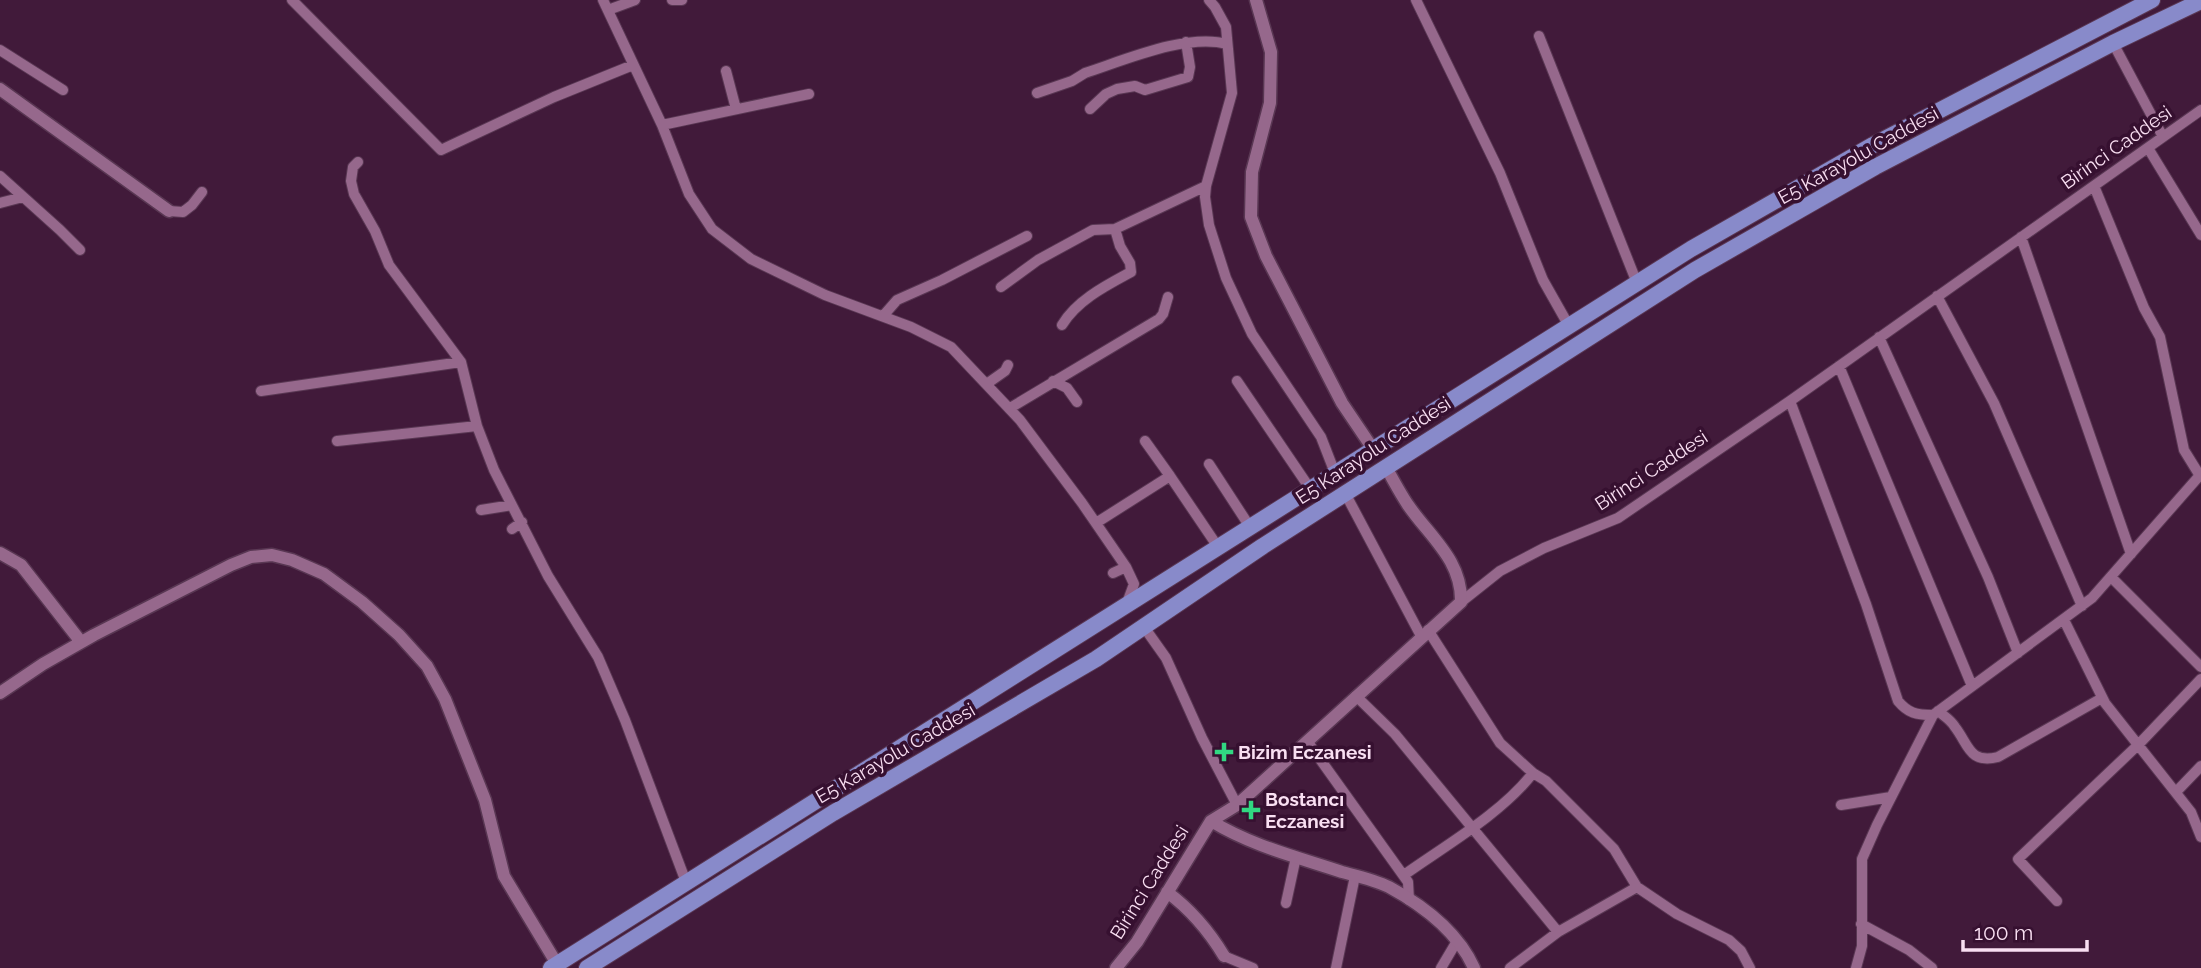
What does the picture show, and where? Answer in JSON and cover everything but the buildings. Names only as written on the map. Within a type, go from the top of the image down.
[{"type":"highway","name":"E5 Karayolu Caddesi","points":[[554,966],[1690,249],[1873,145],[2152,0]]},
{"type":"highway","name":"E5 Karayolu Caddesi","points":[[587,968],[833,813],[1096,659],[1263,546],[1695,270],[1875,167],[2113,43],[2201,1]]},
{"type":"highway","points":[[1146,592],[1160,615]]},
{"type":"highway","points":[[1123,606],[1139,630]]},
{"type":"street","points":[[292,0],[441,150],[554,97],[633,65]]},
{"type":"street","points":[[603,0],[662,125],[689,194],[712,229],[751,259],[825,295],[911,327],[951,347],[1010,408],[1126,567],[1134,584],[1123,606]]},
{"type":"street","points":[[608,10],[635,0]]},
{"type":"street","points":[[672,0],[682,0]]},
{"type":"street","points":[[1209,0],[1226,27],[1232,93],[1206,186],[1209,225],[1226,278],[1252,334],[1321,437],[1335,473]]},
{"type":"street","points":[[1255,0],[1271,52],[1270,103],[1252,172],[1251,217],[1266,256],[1342,403],[1373,449]]},
{"type":"street","points":[[1416,0],[1500,173],[1543,280],[1569,326]]},
{"type":"street","points":[[1539,36],[1637,283]]},
{"type":"street","points":[[1037,93],[1072,81],[1085,73],[1186,42],[1206,40],[1227,44]]},
{"type":"street","points":[[1090,110],[1106,94],[1117,89],[1135,86],[1145,90],[1188,77],[1190,67],[1186,42]]},
{"type":"street","points":[[2113,43],[2163,137]]},
{"type":"street","points":[[0,50],[64,90]]},
{"type":"street","points":[[726,71],[736,110]]},
{"type":"street","points":[[0,89],[169,211],[183,212],[202,192]]},
{"type":"street","points":[[662,125],[809,94]]},
{"type":"street","name":"Birinci Caddesi","points":[[1116,968],[1137,942],[1211,821],[1237,805],[1424,633],[1500,571],[1544,548],[1618,518],[1790,401],[2201,110]]},
{"type":"street","points":[[2148,148],[2201,235]]},
{"type":"street","points":[[358,162],[353,167],[351,181],[354,194],[375,230],[389,265],[461,362],[477,426],[494,470],[548,576],[602,666],[686,882]]},
{"type":"street","points":[[0,176],[80,250]]},
{"type":"street","points":[[1001,287],[1038,260],[1093,230],[1115,229],[1206,186]]},
{"type":"street","points":[[1856,968],[1861,946],[1863,859],[1891,797],[1935,713],[2092,598],[2200,475],[2184,450],[2160,337],[2144,308],[2094,186]]},
{"type":"street","points":[[0,203],[23,197]]},
{"type":"street","points":[[1062,325],[1078,306],[1131,272],[1130,263],[1120,246],[1115,229]]},
{"type":"street","points":[[883,316],[897,300],[1027,236]]},
{"type":"street","points":[[2021,237],[2131,554]]},
{"type":"street","points":[[1937,296],[1994,402],[2081,606]]},
{"type":"street","points":[[1010,408],[1053,381],[1108,352],[1135,332],[1159,319],[1168,297]]},
{"type":"street","points":[[1879,337],[1988,577],[2018,653]]},
{"type":"street","points":[[261,391],[461,362]]},
{"type":"street","points":[[988,383],[1008,365]]},
{"type":"street","points":[[1839,366],[1972,686]]},
{"type":"street","points":[[1237,380],[1311,490]]},
{"type":"street","points":[[1053,381],[1067,388],[1077,402]]},
{"type":"street","points":[[1790,401],[1866,604],[1898,701],[1906,711],[1918,715],[1935,713],[1956,728],[1970,752],[1988,760],[1998,757],[2102,698]]},
{"type":"street","points":[[337,441],[477,426]]},
{"type":"street","points":[[1145,441],[1218,547]]},
{"type":"street","points":[[1209,464],[1250,527]]},
{"type":"street","points":[[1386,467],[1408,505],[1452,562],[1462,584],[1461,602]]},
{"type":"street","points":[[1096,523],[1170,476]]},
{"type":"street","points":[[1345,493],[1424,633],[1500,743],[1546,781],[1614,849],[1637,887],[1677,914],[1729,940],[1741,951],[1750,968]]},
{"type":"street","points":[[481,510],[512,505]]},
{"type":"street","points":[[512,529],[522,522]]},
{"type":"street","points":[[0,553],[21,565],[81,642]]},
{"type":"street","points":[[0,693],[81,642],[251,557],[272,555],[292,560],[324,574],[362,602],[399,635],[427,666],[445,699],[485,800],[504,876],[554,966]]},
{"type":"street","points":[[1113,573],[1126,567]]},
{"type":"street","points":[[2111,577],[2201,667]]},
{"type":"street","points":[[2064,620],[2102,698],[2191,812],[2201,836]]},
{"type":"street","points":[[1139,630],[1166,658],[1202,738],[1237,805]]},
{"type":"street","points":[[2057,901],[2018,859],[2139,744],[2201,679]]},
{"type":"street","points":[[1356,696],[1395,734],[1558,933]]},
{"type":"street","points":[[1307,741],[1404,876],[1410,889],[1409,900]]},
{"type":"street","points":[[2176,792],[2201,766]]},
{"type":"street","points":[[1404,876],[1521,789],[1533,772]]},
{"type":"street","points":[[1841,805],[1891,797]]},
{"type":"street","points":[[1211,821],[1235,835],[1387,886],[1453,934],[1474,968]]},
{"type":"street","points":[[1286,903],[1296,857]]},
{"type":"street","points":[[1336,968],[1355,876]]},
{"type":"street","points":[[1510,968],[1558,933],[1637,887]]},
{"type":"street","points":[[1167,892],[1213,938],[1226,962],[1253,968]]},
{"type":"street","points":[[1861,924],[1909,950],[1932,968]]},
{"type":"street","points":[[1441,968],[1457,941]]},
{"type":"place","name":"Bizim Eczanesi","points":[[1224,752]]},
{"type":"place","name":"Bostancı Eczanesi","points":[[1251,810]]}]
